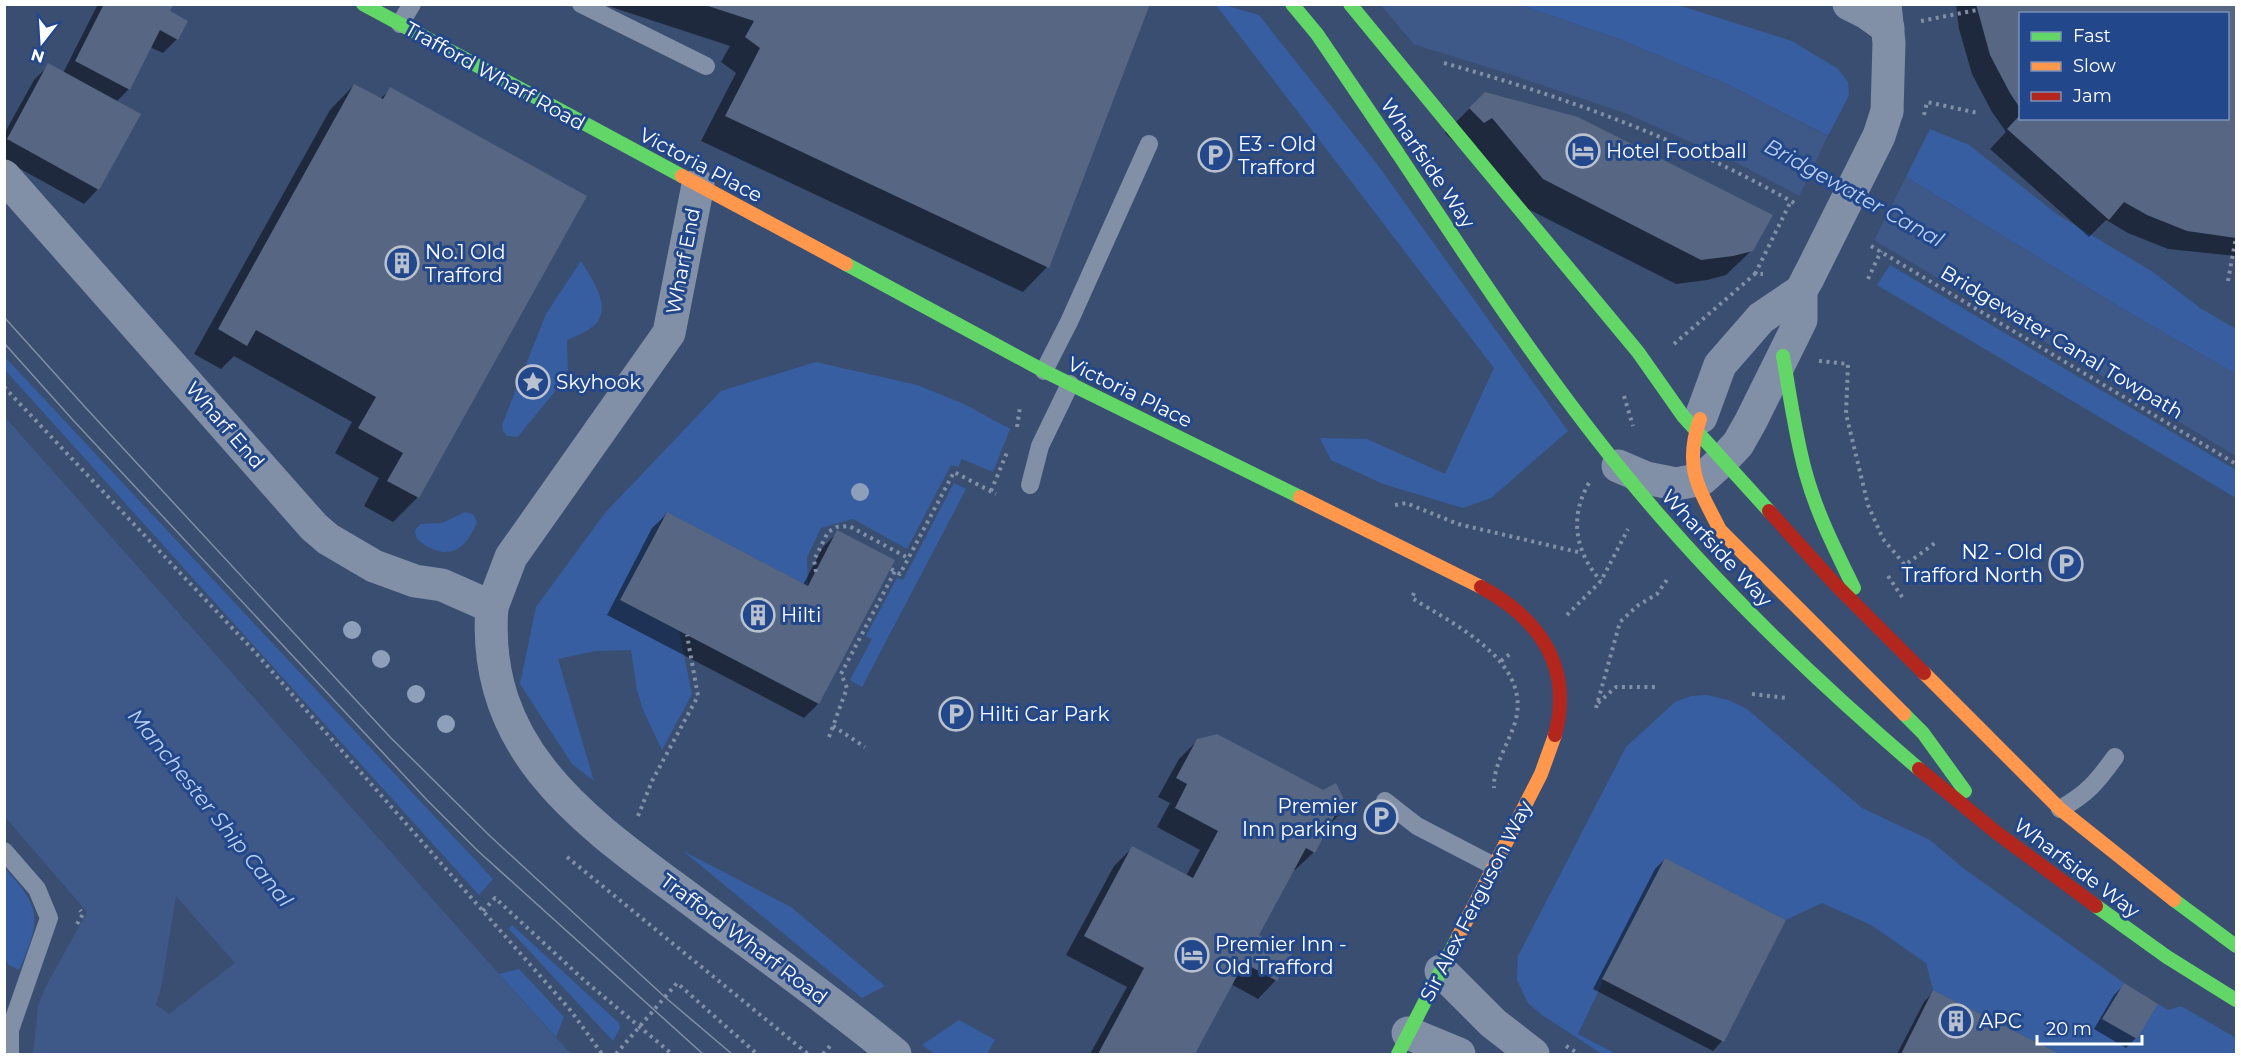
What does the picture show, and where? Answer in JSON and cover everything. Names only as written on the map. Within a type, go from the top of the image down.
[{"type":"main road","name":"Trafford Wharf Road","points":[[363,4],[595,131]]},
{"type":"main road","name":"Wharfside Way","points":[[1292,4],[1317,34],[1527,345],[1604,473],[1867,724],[1994,831],[2142,941],[2199,979],[2236,1000]]},
{"type":"main road","name":"Wharfside Way","points":[[1350,4],[1638,352],[1683,416],[1698,424],[1723,460],[1835,584],[2060,809],[2204,924],[2236,946]]},
{"type":"main road","name":"Victoria Place","points":[[595,131],[1044,371],[1489,592],[1520,612],[1540,633],[1553,657],[1561,704],[1552,747]]},
{"type":"main road","points":[[1783,356],[1798,446],[1810,490],[1836,553],[1870,618]]},
{"type":"main road","points":[[1698,424],[1692,456],[1701,496],[1720,530],[1923,733],[1994,831]]},
{"type":"main road","name":"Sir Alex Ferguson Way","points":[[1403,1044],[1541,774],[1552,747]]},
{"type":"street","points":[[1604,473],[1676,484],[1702,479],[1738,444],[1751,421],[1801,320],[1804,285],[1879,136],[1887,111],[1886,16],[1867,13],[1849,4]]},
{"type":"street","name":"Wharf End","points":[[4,176],[321,533],[350,554],[374,566],[415,581],[442,585],[492,607]]},
{"type":"street","name":"Wharf End","points":[[593,825],[560,794],[535,764],[508,714],[496,680],[492,656],[490,632],[492,607],[511,556],[669,333],[698,185]]},
{"type":"street","points":[[1698,424],[1720,365],[1761,318],[1804,285]]},
{"type":"street","name":"Trafford Wharf Road","points":[[593,825],[895,1054]]},
{"type":"street","points":[[1441,971],[1493,1023],[1533,1054]]},
{"type":"street","points":[[1403,1044],[1459,1054]]},
{"type":"lane","points":[[400,24],[412,4]]},
{"type":"lane","points":[[581,4],[706,66]]},
{"type":"lane","points":[[1044,371],[1074,311],[1149,144]]},
{"type":"lane","points":[[1030,485],[1040,446],[1070,384]]},
{"type":"lane","points":[[2060,809],[2081,797],[2099,780],[2115,757]]},
{"type":"lane","points":[[1385,801],[1417,826],[1494,866]]},
{"type":"lane","points":[[4,851],[37,889],[50,918],[10,1030],[10,1054]]},
{"type":"path","points":[[1886,16],[1977,10]]},
{"type":"path","points":[[1437,61],[1497,78],[1623,121],[1727,167],[1794,203],[1755,274]]},
{"type":"path","points":[[1927,102],[1978,112]]},
{"type":"path","points":[[2228,281],[2236,237]]},
{"type":"path","name":"Bridgewater Canal Towpath","points":[[1871,246],[2236,464]]},
{"type":"path","points":[[1868,279],[1881,251]]},
{"type":"path","points":[[1818,354],[1816,360],[1818,372]]},
{"type":"path","points":[[1816,360],[1848,364],[1846,414],[1868,505],[1883,539],[1905,564],[1935,543]]},
{"type":"path","points":[[4,387],[254,651],[571,1011],[602,1054]]},
{"type":"path","points":[[1016,433],[1020,407]]},
{"type":"path","points":[[829,737],[847,688],[841,674],[893,570],[900,574],[954,472],[994,492],[1012,443]]},
{"type":"path","points":[[1540,633],[1569,614],[1601,580],[1593,572],[1582,553],[1576,517],[1581,497],[1604,473]]},
{"type":"path","points":[[1406,503],[1458,524],[1582,553]]},
{"type":"path","points":[[816,572],[814,561],[828,532],[837,527],[849,526],[908,558]]},
{"type":"path","points":[[1887,575],[1906,604]]},
{"type":"path","points":[[1412,598],[1471,635],[1501,661],[1516,686],[1516,717],[1493,776]]},
{"type":"path","points":[[638,816],[652,781],[698,696],[687,635]]},
{"type":"path","points":[[1603,681],[1598,703],[1616,687],[1659,687]]},
{"type":"path","points":[[833,726],[865,747]]},
{"type":"path","points":[[567,856],[808,1054]]},
{"type":"path","points":[[483,912],[495,898],[585,981],[672,1054]]},
{"type":"path","points":[[616,1054],[677,983],[757,1054]]},
{"type":"shaded area","points":[[1216,5],[1224,5],[1259,15],[1377,164],[1568,431],[1491,498],[1463,508],[1383,484],[1331,460],[1320,438],[1367,439],[1445,474],[1494,368]]},
{"type":"shaded area","points":[[1521,5],[1678,5],[1792,41],[1838,69],[1848,82],[1849,95],[1828,136],[1729,85],[1619,39]]},
{"type":"shaded area","points":[[1930,129],[1969,145],[2058,215],[2153,272],[2200,308],[2236,329],[2236,374],[2123,309],[1906,177]]},
{"type":"shaded area","points":[[581,261],[602,303],[599,320],[583,333],[567,340],[568,370],[561,384],[517,437],[507,436],[502,425],[546,314]]},
{"type":"shaded area","points":[[1890,265],[2236,470],[2236,498],[1877,285]]},
{"type":"shaded area","points":[[4,356],[493,879],[479,895],[5,370]]},
{"type":"shaded area","points":[[816,362],[917,385],[964,404],[1010,429],[993,472],[962,459],[958,467],[951,465],[907,549],[853,519],[821,528],[807,557],[808,586],[666,512],[620,600],[679,631],[692,694],[662,750],[643,710],[637,690],[631,650],[595,651],[558,659],[594,781],[572,764],[520,684],[536,607],[605,513],[721,391]]},
{"type":"shaded area","points":[[954,483],[966,489],[862,687],[850,680],[872,639],[866,636],[897,578],[903,580]]},
{"type":"shaded area","points":[[465,512],[474,515],[477,522],[468,539],[457,549],[450,552],[434,550],[416,537],[415,530],[421,524],[442,523]]},
{"type":"shaded area","points":[[1707,695],[1728,700],[1747,709],[1862,808],[1930,840],[1963,868],[2124,983],[2103,1019],[2137,1039],[2158,1004],[2168,1010],[2181,1006],[2236,1038],[2236,1054],[2055,1054],[2056,1052],[1933,990],[1926,963],[1871,925],[1822,903],[1786,920],[1665,858],[1602,979],[1602,984],[1578,1034],[1616,1054],[1602,1054],[1542,1015],[1528,1003],[1517,980],[1518,956],[1626,747],[1675,702],[1691,696]]},
{"type":"shaded area","points":[[683,851],[791,907],[885,986],[862,998]]},
{"type":"shaded area","points":[[4,867],[25,894],[34,915],[31,938],[19,970],[9,965],[5,958]]},
{"type":"shaded area","points":[[512,925],[619,1023],[620,1028],[613,1041],[509,929]]},
{"type":"shaded area","points":[[519,969],[564,1017],[556,1037],[499,974]]},
{"type":"shaded area","points":[[959,1020],[995,1040],[987,1054],[935,1054],[922,1045]]},
{"type":"water","name":"Bridgewater Canal","points":[[1286,5],[1521,5],[1619,39],[1729,85],[1906,177],[2123,309],[2236,374],[2236,456],[1800,196],[1729,159],[1625,113],[1497,70]]},
{"type":"water","name":"Manchester Ship Canal","points":[[4,416],[571,1054],[33,1054],[38,1006],[46,986],[87,912],[5,817]]},
{"type":"pier","points":[[1283,4],[1381,5],[1418,49],[1285,7]]},
{"type":"pier","points":[[1829,133],[1907,175],[1873,243],[1798,199]]},
{"type":"pier","points":[[176,896],[235,963],[169,1014],[156,1005],[162,983]]},
{"type":"building","points":[[104,4],[174,4],[170,11],[188,21],[178,40],[160,30],[130,90],[75,61]]},
{"type":"building","points":[[702,4],[1150,4],[1049,268],[725,116],[760,48],[745,37],[754,21]]},
{"type":"building","points":[[1976,4],[2236,4],[2236,238],[2187,231],[2147,215],[2124,202],[2109,220],[2007,129],[2019,116],[2019,120],[2229,120],[2229,12],[2019,12],[2019,106],[1990,55]]},
{"type":"building","points":[[48,63],[141,114],[99,190],[7,139]]},
{"type":"building","name":"No.1 Old Trafford","points":[[354,84],[383,99],[390,87],[587,196],[419,498],[387,481],[403,453],[358,428],[376,397],[256,330],[247,346],[218,329]]},
{"type":"building","name":"Hotel Football","points":[[1485,92],[1578,117],[1773,215],[1753,251],[1701,260],[1543,179],[1492,118],[1484,123],[1469,108]]},
{"type":"building","name":"Hilti","points":[[667,512],[808,586],[837,530],[895,560],[819,704],[620,600]]},
{"type":"building","points":[[1217,734],[1323,790],[1336,783],[1348,808],[1335,815],[1315,853],[1306,848],[1259,935],[1293,953],[1277,981],[1244,963],[1195,1054],[1098,1054],[1144,968],[1084,936],[1132,846],[1193,878],[1218,831],[1175,808],[1187,784],[1176,778],[1197,739]]},
{"type":"building","points":[[1665,858],[1786,920],[1724,1042],[1602,979]]},
{"type":"building","points":[[2124,983],[2158,1004],[2137,1039],[2102,1019]]},
{"type":"building","name":"APC","points":[[1933,990],[2056,1052],[2055,1054],[1901,1054]]},
{"type":"tram line","points":[[4,317],[390,737],[490,836],[666,998],[732,1054]]},
{"type":"tram line","points":[[4,343],[427,800],[478,851],[703,1054]]},
{"type":"traffic: fast","points":[[363,4],[682,176]]},
{"type":"traffic: fast","points":[[1292,4],[1317,34],[1397,152]]},
{"type":"traffic: fast","points":[[1350,4],[1447,122]]},
{"type":"traffic: fast","points":[[1447,122],[1638,352],[1683,416],[1769,511]]},
{"type":"traffic: fast","points":[[1397,152],[1560,391],[1653,508],[1762,625],[1839,699],[1919,769]]},
{"type":"traffic: fast","points":[[846,264],[1044,371],[1300,497]]},
{"type":"traffic: fast","points":[[1783,356],[1799,445],[1810,489],[1827,532],[1854,588]]},
{"type":"traffic: fast","points":[[1904,714],[1923,733],[1965,791]]},
{"type":"traffic: fast","points":[[2174,900],[2236,946]]},
{"type":"traffic: fast","points":[[2096,906],[2167,957],[2236,1000]]},
{"type":"traffic: fast","points":[[1398,1054],[1458,937]]},
{"type":"traffic: slow","points":[[682,176],[846,264]]},
{"type":"traffic: slow","points":[[1700,419],[1695,436],[1693,465],[1700,489],[1720,530],[1904,714]]},
{"type":"traffic: slow","points":[[1300,497],[1481,587]]},
{"type":"traffic: slow","points":[[1924,673],[2060,809],[2174,900]]},
{"type":"traffic: slow","points":[[1458,937],[1541,774],[1555,735]]},
{"type":"traffic: jam","points":[[1769,511],[1835,584],[1924,673]]},
{"type":"traffic: jam","points":[[1481,587],[1520,614],[1547,648],[1555,667],[1559,688],[1559,710],[1555,735]]},
{"type":"traffic: jam","points":[[1919,769],[1997,833],[2096,906]]},
{"type":"place","name":"Hotel Football","points":[[1583,151]]},
{"type":"place","name":"E3 - Old Trafford","points":[[1215,155]]},
{"type":"place","name":"No.1 Old Trafford","points":[[402,263]]},
{"type":"place","name":"Skyhook","points":[[533,382]]},
{"type":"place","name":"N2 - Old Trafford North","points":[[2066,564]]},
{"type":"place","name":"Hilti","points":[[758,615]]},
{"type":"place","name":"Hilti Car Park","points":[[956,714]]},
{"type":"place","name":"Premier Inn parking","points":[[1381,817]]},
{"type":"place","name":"Premier Inn - Old Trafford","points":[[1192,955]]},
{"type":"place","name":"APC","points":[[1956,1021]]}]
